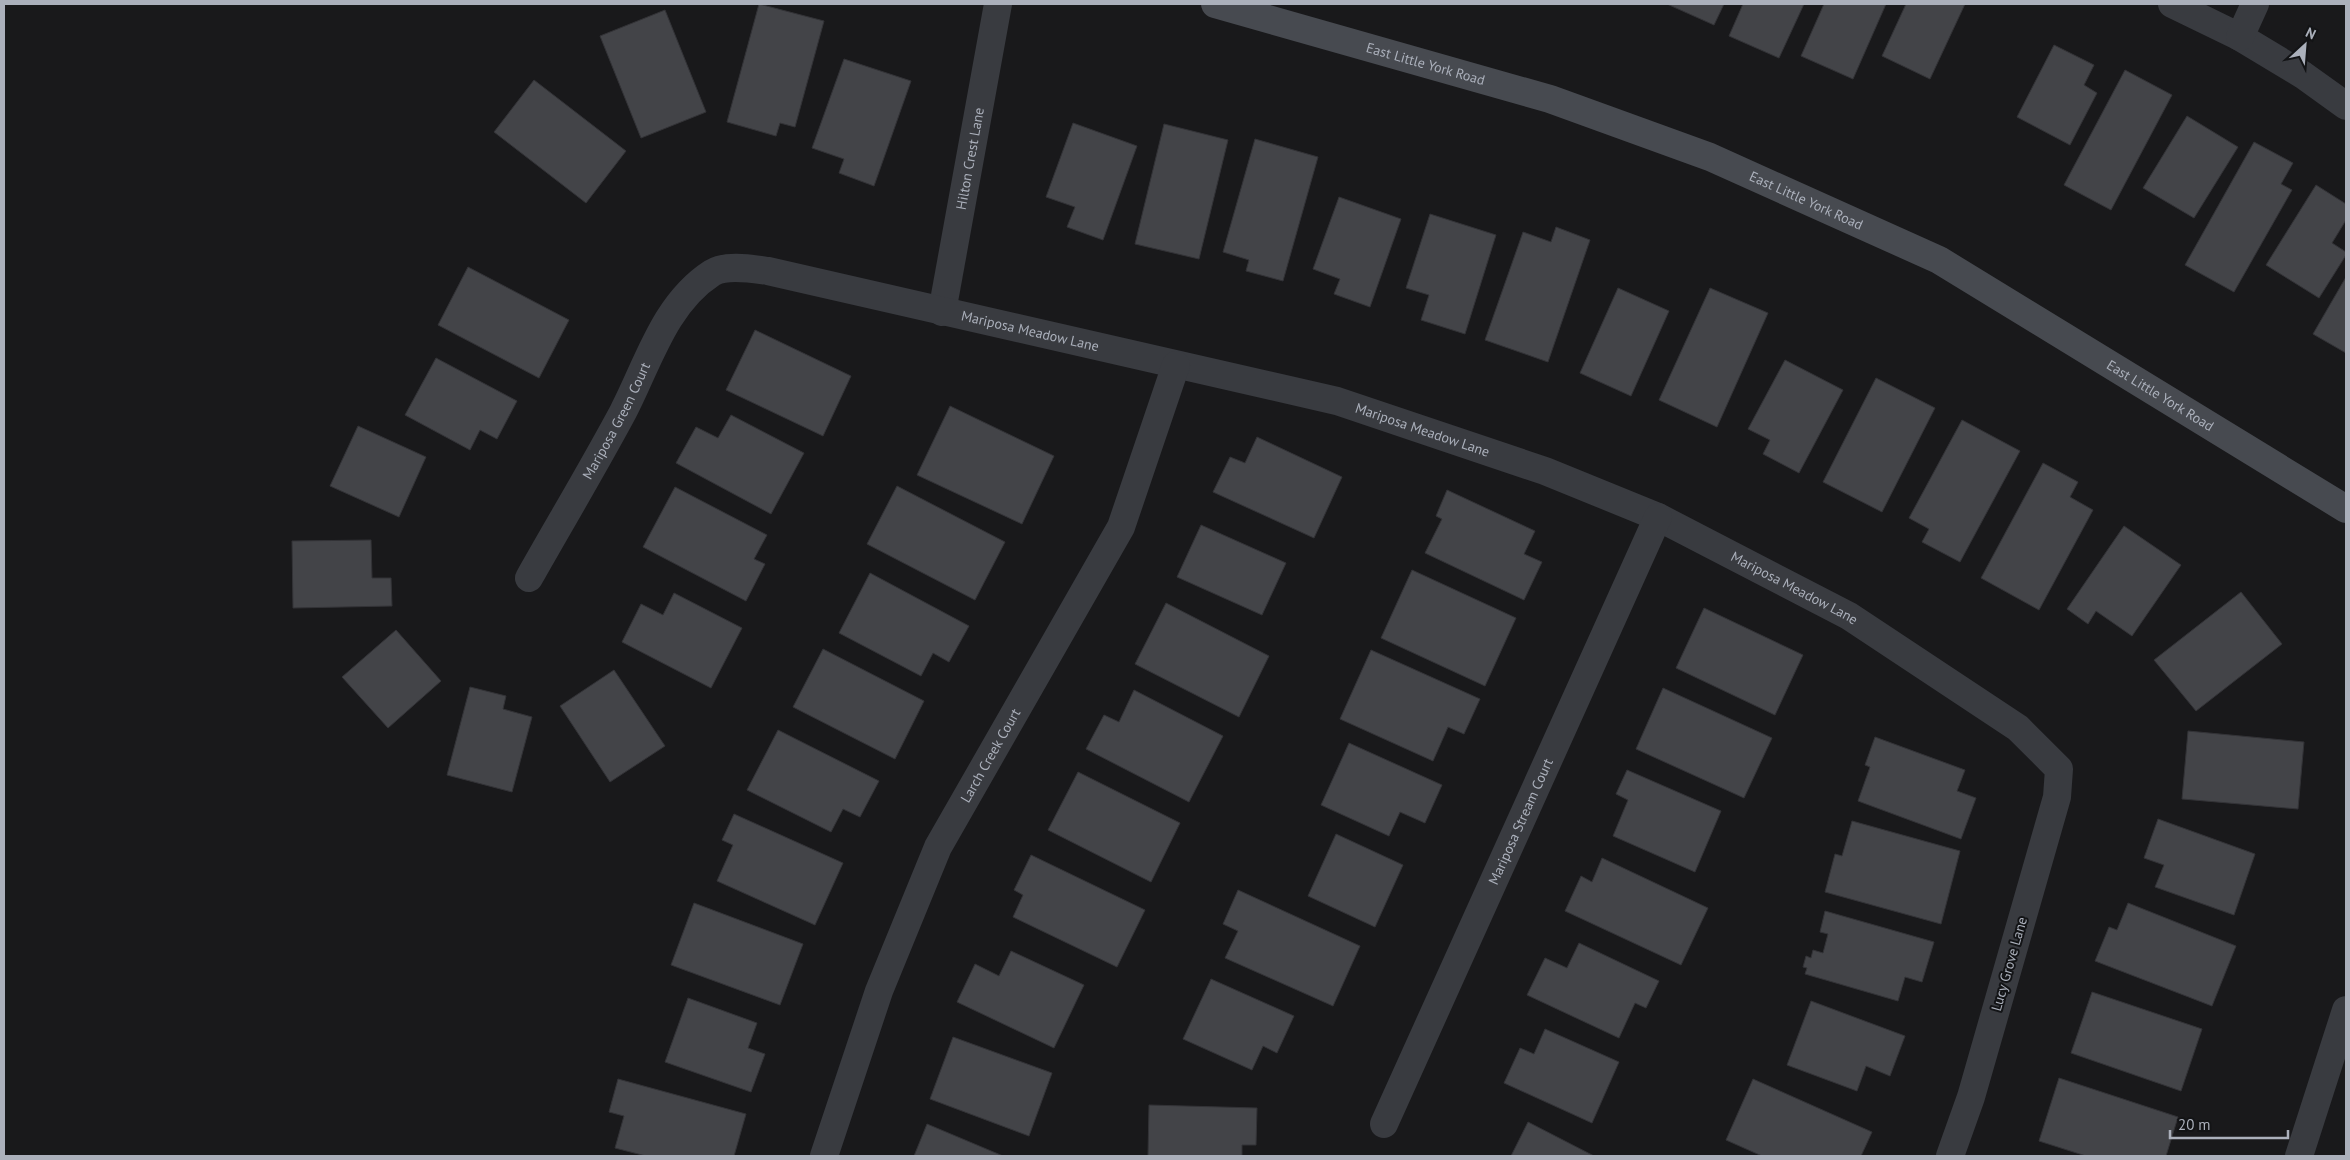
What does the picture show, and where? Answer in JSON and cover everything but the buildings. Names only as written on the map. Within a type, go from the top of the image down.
[{"type":"street","name":"Hilton Crest Lane","points":[[942,312],[998,4]]},
{"type":"street","name":"East Little York Road","points":[[1215,4],[1550,100],[1719,161],[1939,260],[2346,509]]},
{"type":"street","points":[[2172,4],[2240,37],[2303,75],[2346,106]]},
{"type":"street","points":[[2240,37],[2255,4]]},
{"type":"street","name":"Mariposa Meadow Lane","points":[[714,272],[743,267],[768,271],[1337,401],[1545,471],[1658,517],[1849,616],[2018,728],[2059,769]]},
{"type":"street","name":"Mariposa Green Court","points":[[529,578],[623,412],[668,320],[683,299],[714,272]]},
{"type":"street","name":"Larch Creek Court","points":[[824,1156],[879,991],[938,847],[1121,527],[1176,365]]},
{"type":"street","name":"Mariposa Stream Court","points":[[1384,1124],[1658,517]]},
{"type":"street","name":"Lucy Grove Lane","points":[[1950,1156],[1971,1097],[2051,816],[2056,797],[2059,769]]},
{"type":"street","points":[[2300,1156],[2346,1010]]}]
